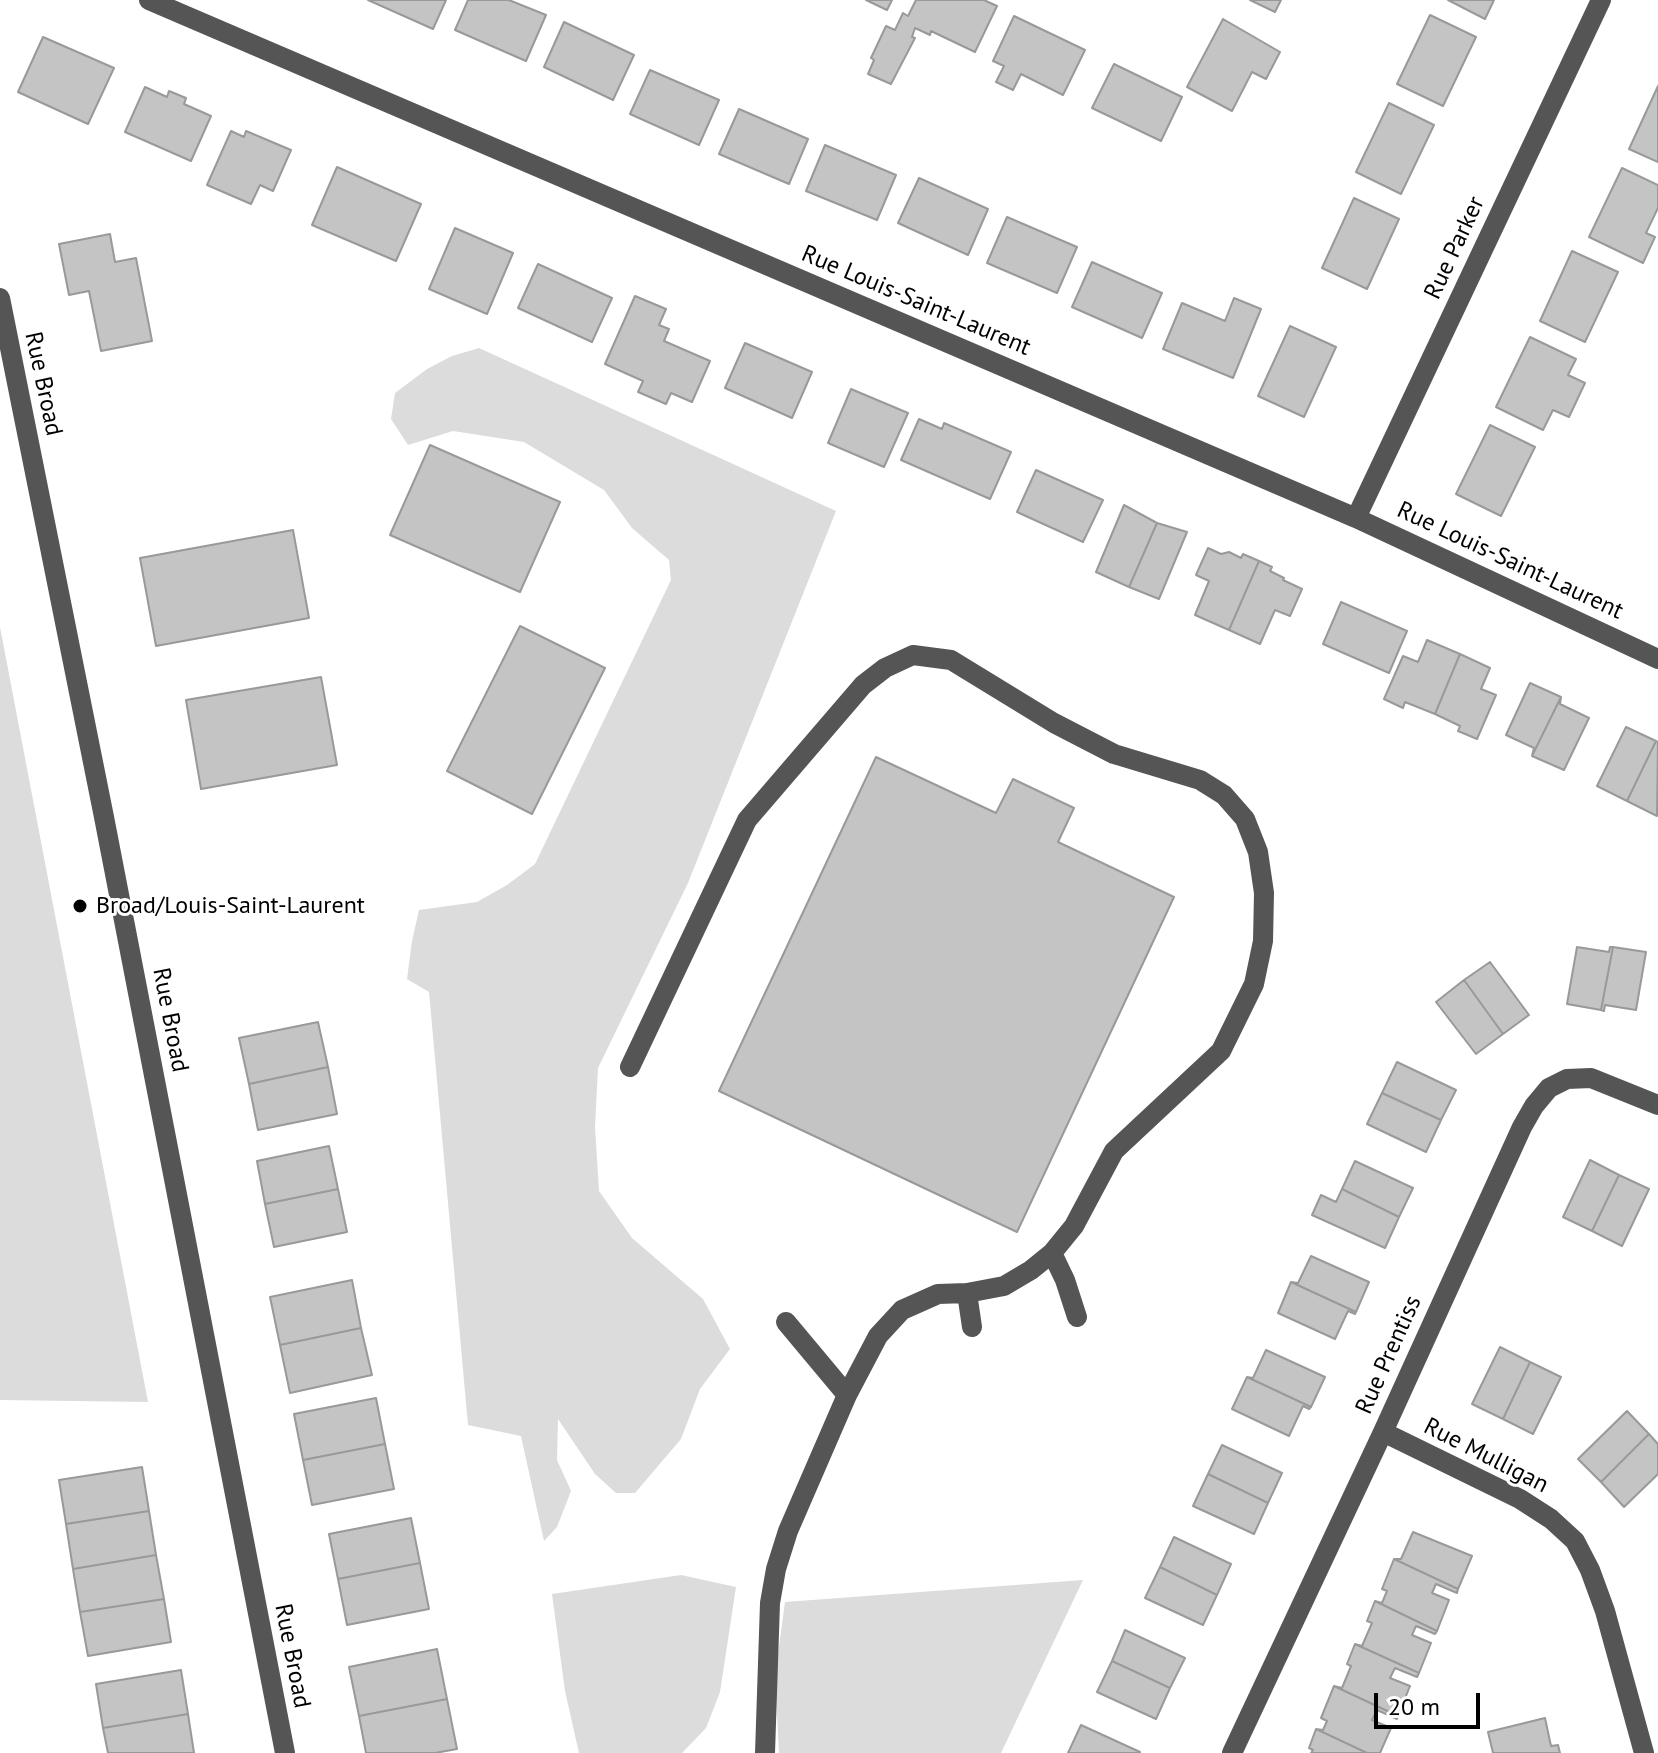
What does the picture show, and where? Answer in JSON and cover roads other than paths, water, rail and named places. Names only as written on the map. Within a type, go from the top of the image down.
[{"type":"street","name":"Rue Louis-Saint-Laurent","points":[[149,0],[1356,518],[1658,659]]},
{"type":"street","name":"Rue Parker","points":[[1356,518],[1601,0]]},
{"type":"street","name":"Rue Broad","points":[[0,298],[107,831],[285,1753]]},
{"type":"street","points":[[630,1067],[747,820],[863,685],[885,668],[913,655],[951,660],[1054,723],[1114,754],[1200,780],[1224,795],[1245,819],[1258,852],[1264,893],[1263,941],[1254,984],[1221,1051],[1114,1151],[1074,1226],[1052,1253],[1004,1286],[967,1293],[938,1294],[902,1310],[878,1336],[847,1395],[788,1531],[776,1569],[770,1603],[765,1753]]},
{"type":"street","name":"Rue Prentiss","points":[[1232,1753],[1522,1127],[1541,1097],[1549,1088],[1567,1079],[1591,1078],[1658,1105]]},
{"type":"street","points":[[1052,1253],[1077,1317]]},
{"type":"street","points":[[967,1293],[972,1327]]},
{"type":"street","points":[[786,1322],[847,1395]]},
{"type":"street","name":"Rue Mulligan","points":[[1383,1432],[1520,1499],[1551,1519],[1575,1541],[1605,1611],[1644,1753]]},
{"type":"place","name":"Broad/Louis-Saint-Laurent","points":[[80,906]]}]
